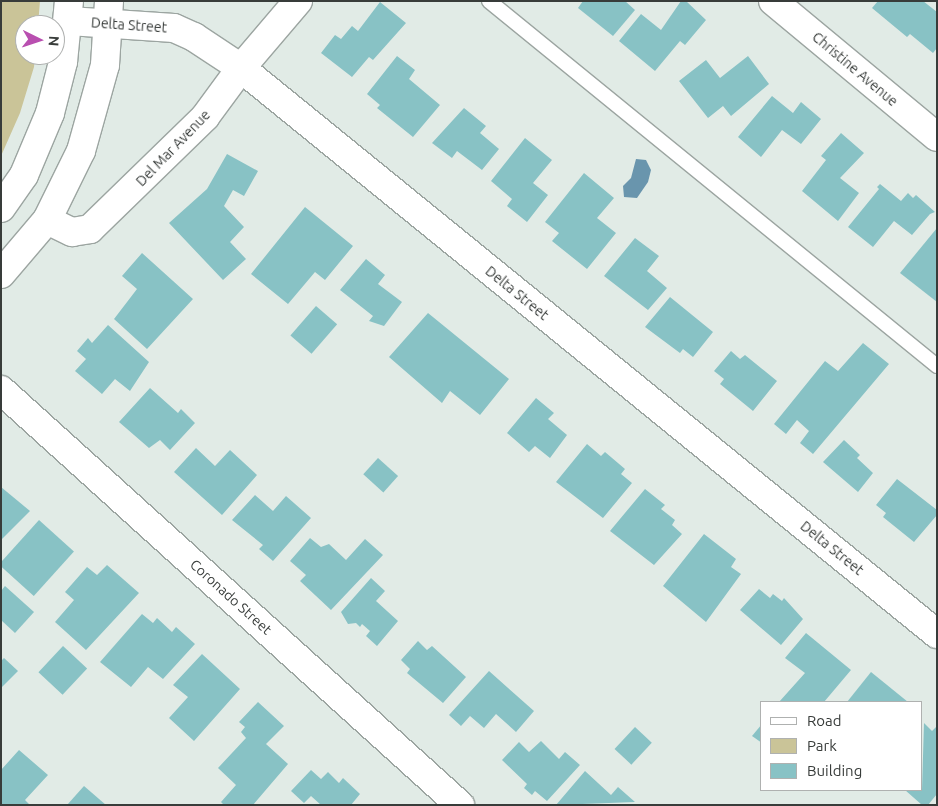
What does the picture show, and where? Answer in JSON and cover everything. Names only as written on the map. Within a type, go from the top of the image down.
[{"type":"street","name":"Del Mar Avenue","points":[[47,220],[72,232],[90,229],[205,117],[241,68],[298,1]]},
{"type":"street","name":"Christine Avenue","points":[[774,1],[937,137]]},
{"type":"street","name":"Delta Street","points":[[69,11],[109,12],[184,32],[241,68],[937,634]]},
{"type":"street","points":[[1,208],[24,175],[41,138],[63,62],[69,11]]},
{"type":"street","points":[[1,274],[47,220],[87,134],[105,65],[109,12]]},
{"type":"street","name":"Coronado Street","points":[[1,390],[460,805]]},
{"type":"lane","points":[[489,1],[937,366]]},
{"type":"green space","points":[[1,1],[40,1],[39,15],[15,15],[15,65],[34,65],[34,67],[20,113],[1,156]]},
{"type":"water","points":[[636,159],[646,160],[651,170],[648,182],[637,198],[624,197],[623,186],[631,178]]},
{"type":"building","points":[[583,1],[625,1],[635,10],[613,36],[578,8]]},
{"type":"building","points":[[681,1],[686,1],[706,20],[685,45],[680,41],[655,71],[619,41],[641,14],[661,30]]},
{"type":"building","points":[[878,1],[923,1],[937,12],[937,48],[933,53],[910,34],[907,37],[872,8]]},
{"type":"building","points":[[380,2],[406,23],[373,60],[369,57],[352,77],[321,53],[335,35],[341,39],[352,26],[358,31]]},
{"type":"building","points":[[397,56],[415,70],[409,79],[440,105],[413,137],[377,108],[380,105],[367,94]]},
{"type":"building","points":[[748,56],[769,84],[731,116],[723,106],[708,118],[679,81],[706,60],[720,78]]},
{"type":"building","points":[[772,96],[793,113],[801,102],[821,119],[801,144],[782,130],[761,157],[738,137]]},
{"type":"building","points":[[464,108],[486,126],[480,133],[499,149],[482,170],[457,151],[452,158],[432,143]]},
{"type":"building","points":[[841,133],[864,153],[840,178],[859,193],[838,221],[802,191],[826,160],[821,156]]},
{"type":"building","points":[[525,138],[552,160],[533,183],[548,195],[527,222],[507,206],[512,199],[491,181]]},
{"type":"building","points":[[227,154],[258,171],[244,196],[233,190],[224,206],[244,227],[230,242],[246,259],[223,280],[169,223],[207,189]]},
{"type":"building","points":[[584,173],[614,198],[597,218],[616,233],[587,269],[552,241],[559,233],[545,222]]},
{"type":"building","points":[[880,184],[901,201],[908,193],[913,198],[916,195],[935,212],[930,214],[912,235],[894,221],[873,247],[848,227],[879,189],[877,187]]},
{"type":"building","points":[[305,207],[353,246],[325,280],[315,272],[288,304],[251,274]]},
{"type":"building","points":[[937,228],[937,302],[900,273]]},
{"type":"building","points":[[635,238],[659,256],[647,271],[667,288],[648,310],[604,276]]},
{"type":"building","points":[[142,253],[193,299],[147,349],[114,319],[137,289],[122,276]]},
{"type":"building","points":[[366,259],[385,275],[378,284],[402,302],[384,326],[369,321],[373,316],[340,290]]},
{"type":"building","points":[[670,297],[713,332],[693,357],[683,349],[680,353],[645,327]]},
{"type":"building","points":[[316,306],[337,324],[312,354],[290,335]]},
{"type":"building","points":[[428,313],[509,379],[480,415],[450,391],[442,403],[389,357]]},
{"type":"building","points":[[108,325],[149,362],[130,391],[115,379],[102,394],[75,371],[86,359],[77,351],[88,338],[92,343]]},
{"type":"building","points":[[863,343],[889,364],[813,454],[800,443],[809,431],[797,420],[786,434],[774,424],[825,361],[838,371]]},
{"type":"building","points":[[731,351],[740,359],[745,355],[777,381],[753,411],[720,384],[724,379],[714,371]]},
{"type":"building","points":[[150,388],[178,413],[181,409],[195,423],[170,450],[160,440],[149,448],[119,422]]},
{"type":"building","points":[[536,398],[554,413],[548,419],[567,435],[550,458],[535,446],[529,452],[507,433]]},
{"type":"building","points":[[844,440],[860,455],[857,458],[873,473],[858,492],[823,462]]},
{"type":"building","points":[[587,444],[601,456],[605,452],[625,469],[621,474],[632,483],[603,518],[556,482]]},
{"type":"building","points":[[196,448],[215,466],[230,450],[257,475],[222,515],[174,472]]},
{"type":"building","points":[[378,458],[398,476],[383,492],[363,474]]},
{"type":"building","points":[[897,479],[937,510],[937,515],[914,542],[883,517],[886,513],[876,505]]},
{"type":"building","points":[[1,487],[30,511],[1,540]]},
{"type":"building","points":[[645,489],[665,505],[661,509],[675,520],[672,525],[682,534],[654,565],[610,531]]},
{"type":"building","points":[[255,495],[273,511],[286,496],[311,518],[273,561],[259,549],[263,545],[232,520]]},
{"type":"building","points":[[39,520],[74,551],[34,596],[1,567],[1,562]]},
{"type":"building","points":[[704,534],[736,559],[731,567],[741,574],[706,622],[663,586]]},
{"type":"building","points":[[310,538],[321,547],[329,544],[346,560],[365,539],[383,555],[331,610],[300,581],[306,575],[290,561]]},
{"type":"building","points":[[107,565],[139,593],[86,650],[55,622],[74,600],[65,592],[87,567],[97,575]]},
{"type":"building","points":[[371,578],[385,591],[376,601],[398,621],[377,646],[366,636],[370,631],[362,624],[360,627],[356,623],[348,624],[341,612]]},
{"type":"building","points":[[5,586],[34,612],[15,633],[1,620],[1,591]]},
{"type":"building","points":[[759,589],[770,598],[773,594],[782,601],[784,598],[803,619],[781,645],[740,610]]},
{"type":"building","points":[[142,614],[153,623],[157,618],[172,632],[176,627],[195,644],[163,679],[148,667],[131,687],[100,662]]},
{"type":"building","points":[[806,633],[851,670],[825,701],[780,701],[805,673],[785,658]]},
{"type":"building","points":[[418,641],[427,650],[432,646],[466,677],[443,703],[407,673],[410,669],[401,660]]},
{"type":"building","points":[[63,646],[87,669],[63,695],[38,672]]},
{"type":"building","points":[[202,654],[240,689],[194,741],[169,718],[188,697],[173,685]]},
{"type":"building","points":[[4,658],[18,671],[1,688],[1,661]]},
{"type":"building","points":[[489,671],[534,711],[516,732],[496,714],[484,728],[470,716],[461,726],[449,715]]},
{"type":"building","points":[[871,672],[907,701],[848,701]]},
{"type":"building","points":[[258,702],[284,726],[266,744],[288,764],[253,805],[224,805],[221,802],[236,785],[218,768],[246,738],[241,732],[245,727],[239,722]]},
{"type":"building","points":[[924,723],[932,731],[937,726],[937,794],[928,805],[922,805],[906,791],[923,791]]},
{"type":"building","points":[[760,726],[760,742],[752,736]]},
{"type":"building","points":[[635,727],[652,743],[631,765],[615,749]]},
{"type":"building","points":[[541,741],[559,759],[565,752],[580,765],[547,801],[535,791],[532,795],[524,788],[527,784],[502,760],[519,742],[529,752]]},
{"type":"building","points":[[19,750],[48,775],[25,800],[30,805],[1,805],[1,770]]},
{"type":"building","points":[[311,770],[321,779],[328,772],[339,783],[343,778],[360,794],[351,805],[321,805],[311,796],[304,803],[291,791]]},
{"type":"building","points":[[585,771],[611,795],[618,787],[635,802],[556,805]]},
{"type":"building","points":[[84,786],[106,805],[67,805]]}]
